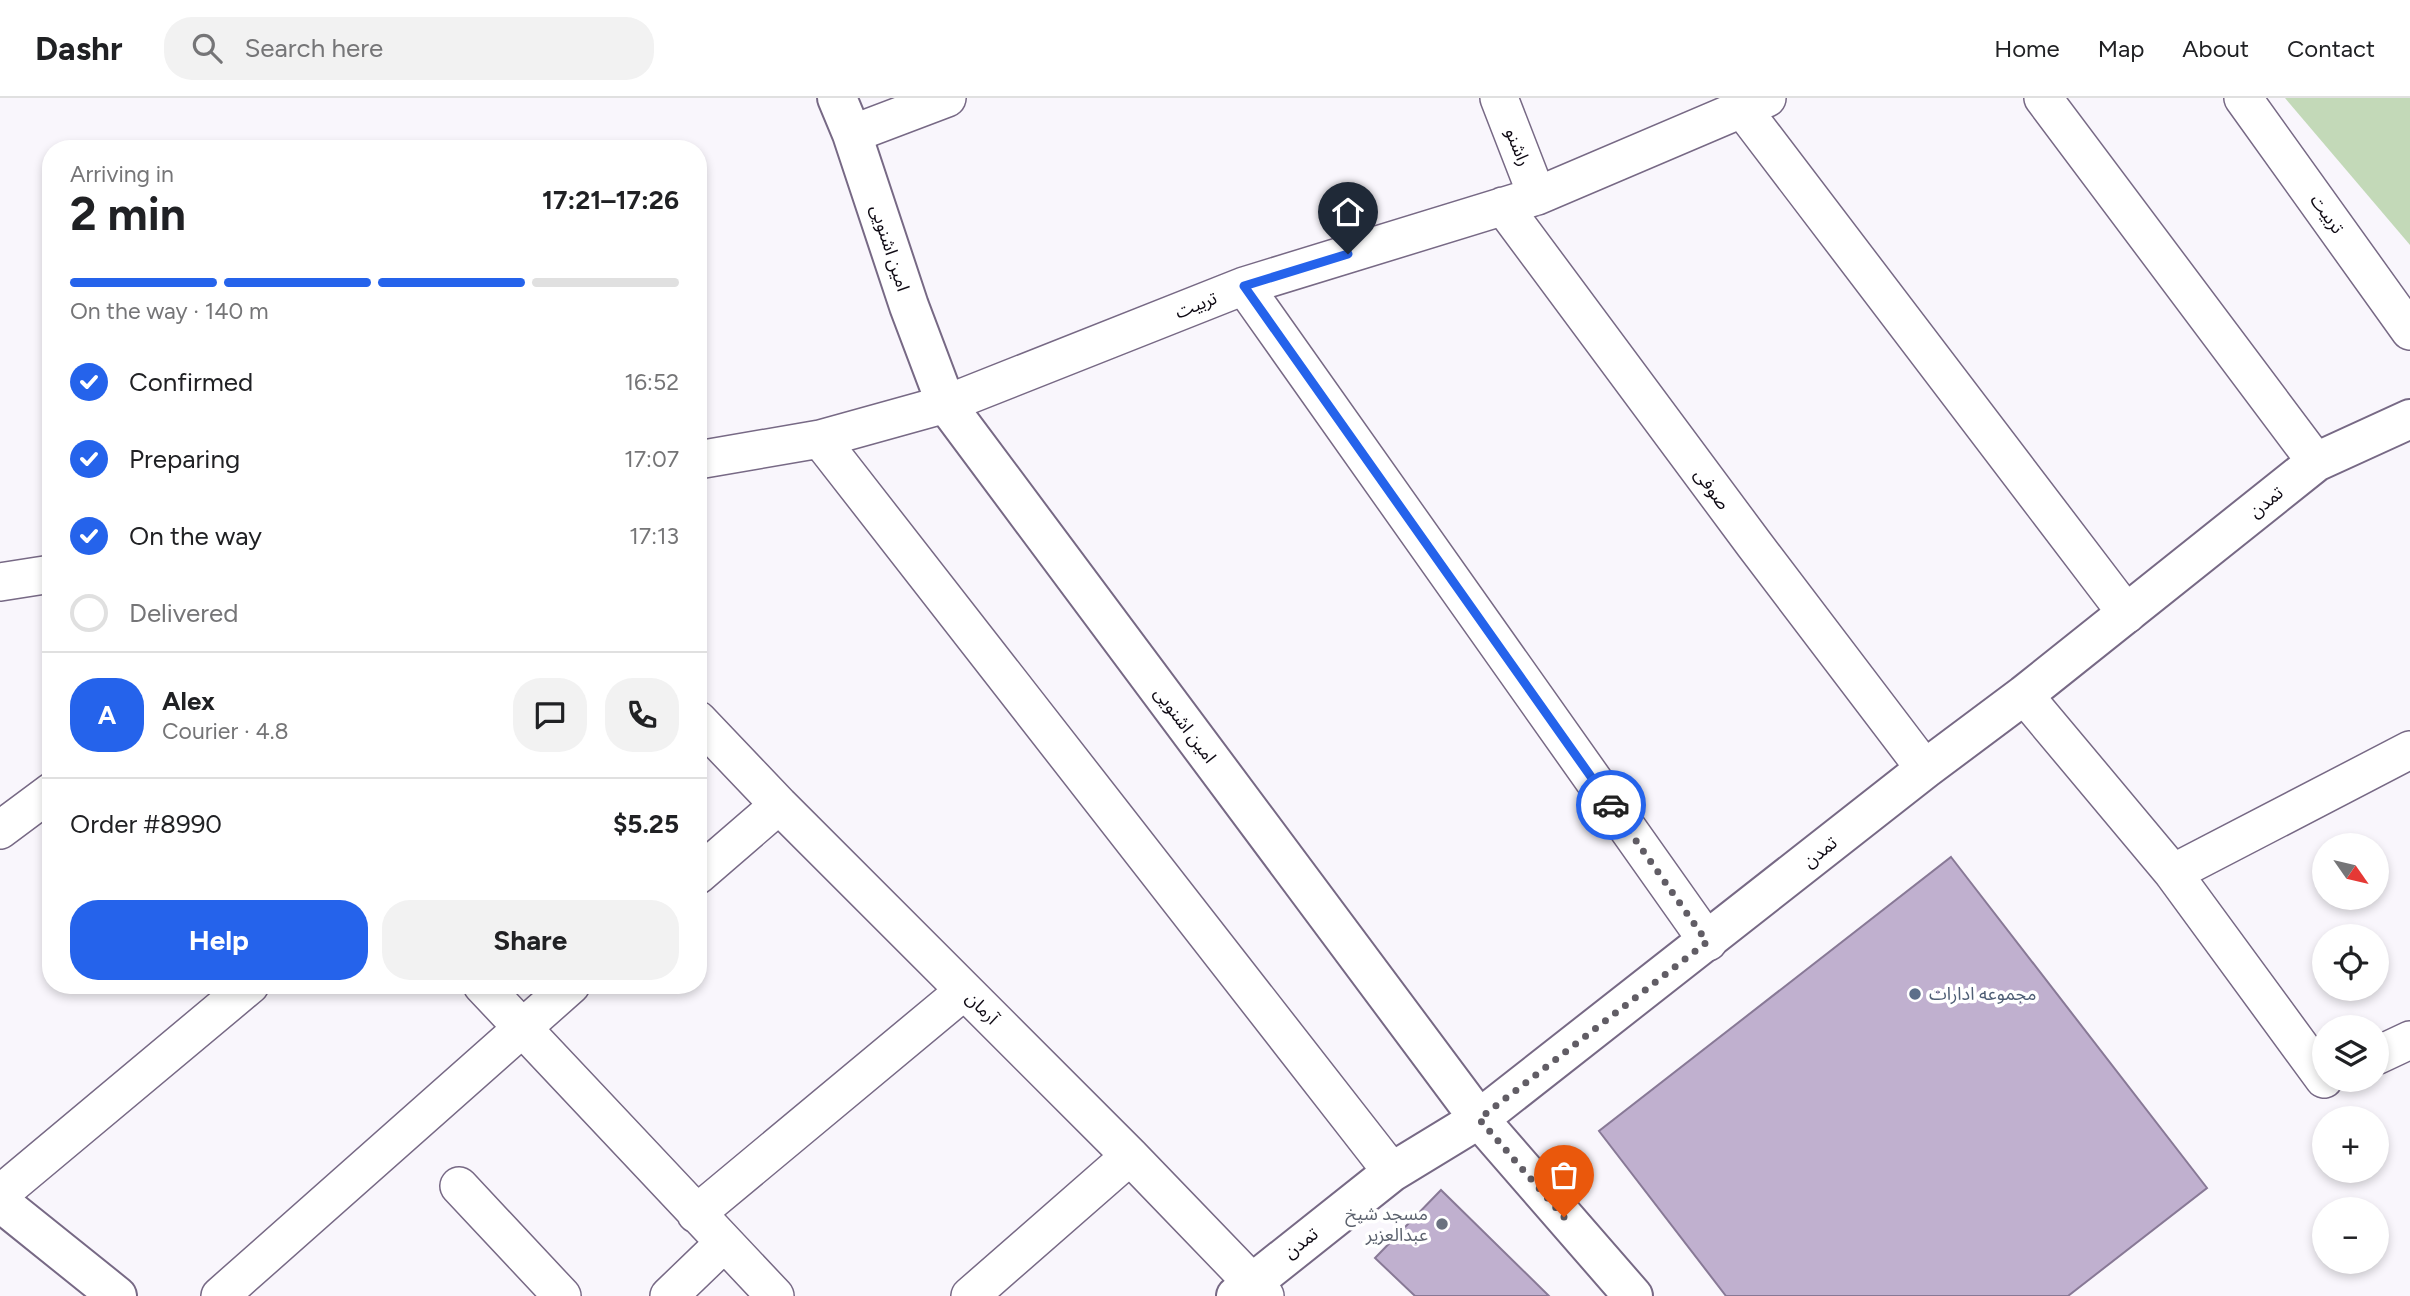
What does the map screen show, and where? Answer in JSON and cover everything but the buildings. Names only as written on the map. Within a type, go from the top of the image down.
[{"type":"street","name":"امین اشنویی","points":[[837,98],[946,404],[1479,1119],[1633,1296]]},
{"type":"street","points":[[852,134],[947,98]]},
{"type":"street","name":"راشنو","points":[[1499,98],[1520,201]]},
{"type":"street","points":[[2043,98],[2316,461]]},
{"type":"street","name":"تربیت","points":[[2243,98],[2410,331]]},
{"type":"street","points":[[1754,103],[2127,614]]},
{"type":"street","name":"تربیت","points":[[707,458],[820,439],[946,404],[1244,286],[1520,201],[1754,103]]},
{"type":"street","name":"صوفی","points":[[1520,201],[1754,544],[1925,769]]},
{"type":"street","points":[[1244,286],[1707,942]]},
{"type":"street","name":"تمدن","points":[[1250,1292],[1392,1172],[1479,1119],[1925,769],[2024,695],[2316,461],[2410,419]]},
{"type":"street","points":[[820,439],[1392,1172]]},
{"type":"street","points":[[0,582],[42,575]]},
{"type":"street","points":[[2024,695],[2174,873],[2312,1062]]},
{"type":"street","name":"آرمان","points":[[707,729],[1130,1156],[1250,1292]]},
{"type":"street","points":[[2174,873],[2410,750]]},
{"type":"street","points":[[0,830],[42,799]]},
{"type":"street","points":[[707,867],[779,805]]},
{"type":"street","points":[[696,1214],[964,990]]},
{"type":"street","points":[[0,1194],[239,994]]},
{"type":"street","points":[[491,994],[775,1296]]},
{"type":"street","points":[[220,1296],[560,994]]},
{"type":"street","points":[[2389,1050],[2410,1040]]},
{"type":"street","points":[[970,1296],[1130,1156]]},
{"type":"street","points":[[459,1186],[562,1296]]},
{"type":"street","points":[[0,1202],[117,1296]]},
{"type":"street","points":[[669,1296],[724,1243]]},
{"type":"green space","points":[[2285,98],[2410,98],[2410,245]]},
{"type":"way so far","points":[[1564,1217],[1479,1119],[1707,942],[1611,805]]},
{"type":"place","name":"مجموعه ادارات","points":[[1915,994]]},
{"type":"place","name":"مسجد شیخ عبدالعزیر","points":[[1442,1224]]},
{"type":"route","points":[[1348,254],[1244,286],[1611,805]]}]
